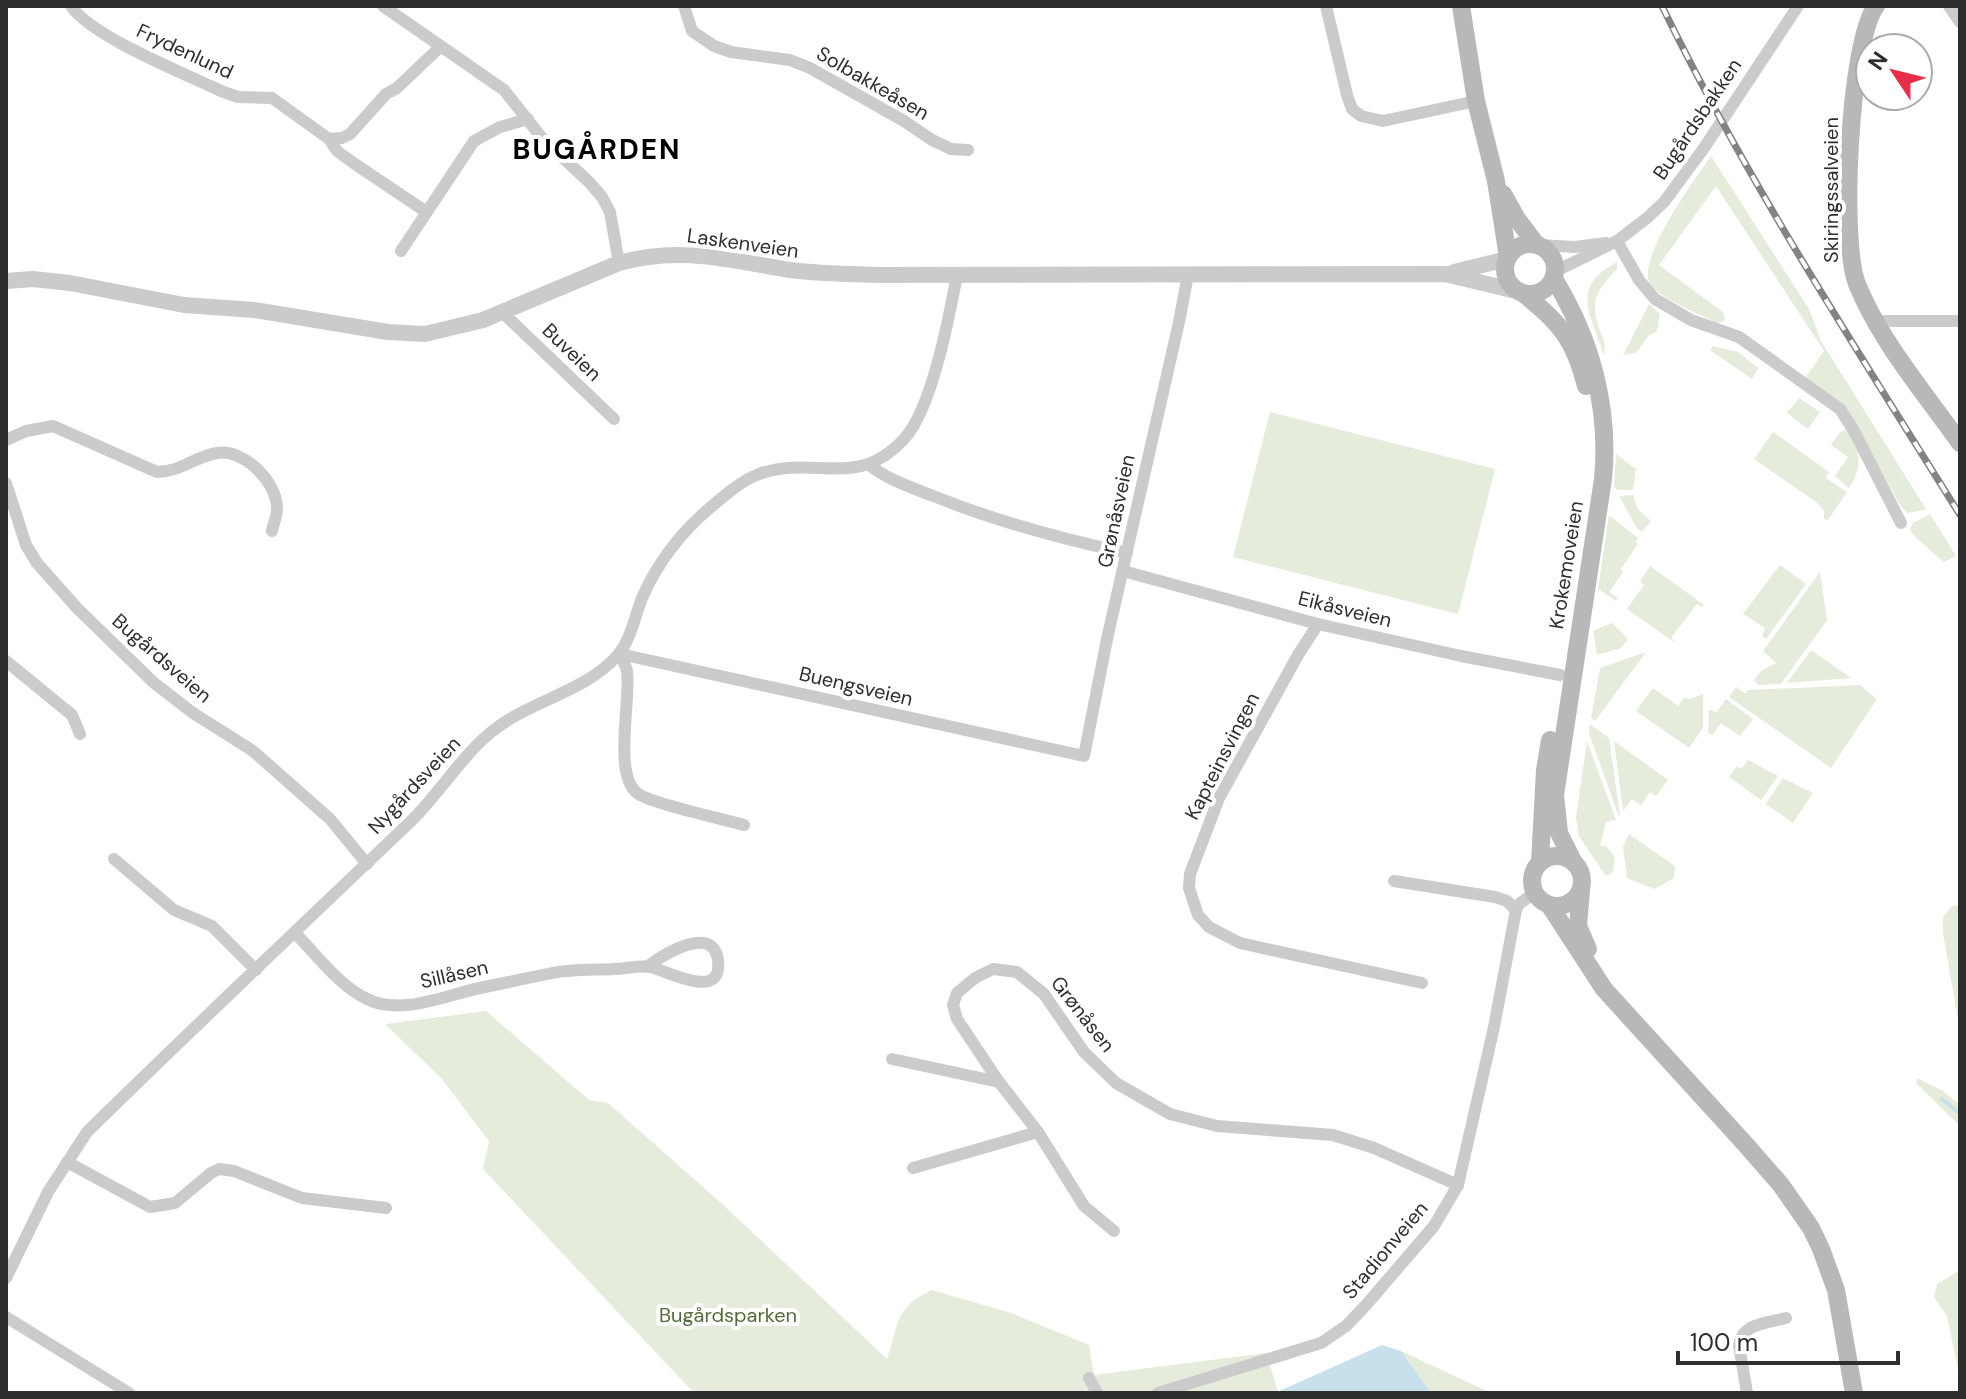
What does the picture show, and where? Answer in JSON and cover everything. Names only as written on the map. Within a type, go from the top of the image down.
[{"type":"main road","points":[[1461,6],[1476,101],[1496,181],[1507,258],[1505,274],[1521,293],[1536,295],[1545,290],[1555,275],[1552,255],[1537,245],[1517,219],[1496,181]]},
{"type":"main road","name":"Skiringssalveien","points":[[1876,6],[1868,20],[1862,46],[1851,120],[1849,177],[1853,273],[1876,321],[1960,443]]},
{"type":"main road","points":[[1507,258],[1521,246],[1537,245]]},
{"type":"main road","name":"Krokemoveien","points":[[1555,275],[1590,355],[1597,379],[1604,432],[1603,479],[1555,795],[1559,833],[1581,875],[1578,926],[1604,989]]},
{"type":"main road","name":"Krokemoveien","points":[[1521,293],[1552,317],[1571,342],[1589,400],[1592,432],[1590,487],[1545,770],[1540,862],[1532,877],[1534,893],[1550,906],[1604,989],[1795,1203],[1811,1228],[1836,1290],[1854,1393]]},
{"type":"main road","points":[[1540,862],[1555,856],[1574,863]]},
{"type":"main road","points":[[1550,906],[1571,903],[1581,890]]},
{"type":"street","name":"Frydenlund","points":[[71,6],[93,27],[221,91],[238,97],[272,98],[329,139],[337,151],[425,211]]},
{"type":"street","points":[[383,6],[399,10],[440,47],[504,90],[542,138],[602,197],[610,212],[619,263]]},
{"type":"street","name":"Solbakkeåsen","points":[[684,6],[692,31],[714,46],[731,52],[790,60],[810,68],[932,140],[951,149],[968,150]]},
{"type":"street","points":[[1326,6],[1347,95],[1352,109],[1361,116],[1383,121],[1476,101]]},
{"type":"street","points":[[1949,6],[1960,22]]},
{"type":"street","name":"Bugårdsbakken","points":[[1555,275],[1615,241],[1664,202],[1704,148],[1796,7]]},
{"type":"street","points":[[329,139],[350,134],[386,94],[397,88],[440,47]]},
{"type":"street","points":[[401,251],[474,141],[500,127],[528,119]]},
{"type":"street","points":[[1537,245],[1575,247],[1615,241],[1655,299],[1691,320],[1739,337],[1840,409],[1901,523]]},
{"type":"street","name":"Laskenveien","points":[[6,281],[33,279],[70,283],[184,305],[280,313],[388,332],[440,332],[503,313],[619,263],[640,257],[681,253],[820,273],[957,275],[1445,274],[1507,258]]},
{"type":"street","name":"Laskenveien","points":[[1445,274],[1521,293]]},
{"type":"street","points":[[957,275],[949,316],[919,417],[896,446],[869,465],[885,477],[977,514],[1061,539],[1127,553]]},
{"type":"street","name":"Grønåsveien","points":[[1084,756],[1188,275]]},
{"type":"street","name":"Buveien","points":[[503,313],[614,419]]},
{"type":"street","points":[[1876,321],[1960,321]]},
{"type":"street","points":[[6,440],[26,431],[53,426],[157,472],[174,471],[221,452],[234,455],[265,476],[274,492],[277,508],[272,531]]},
{"type":"street","name":"Nygårdsveien","points":[[6,1278],[48,1192],[87,1132],[428,805],[488,735],[507,720],[602,671],[620,654],[659,566],[691,524],[737,486],[758,474],[781,469],[853,469],[869,465]]},
{"type":"street","name":"Bugårdsveien","points":[[6,483],[26,545],[37,563],[77,608],[153,682],[193,713],[253,751],[319,809],[367,864]]},
{"type":"street","name":"Eikåsveien","points":[[1123,571],[1318,624],[1476,660],[1560,675]]},
{"type":"street","name":"Kapteinsvingen","points":[[1318,624],[1219,798],[1190,874],[1189,888],[1198,915],[1209,927],[1240,943],[1422,983]]},
{"type":"street","points":[[620,654],[627,670],[624,762],[628,780],[636,793],[744,825]]},
{"type":"street","name":"Buengsveien","points":[[620,654],[1084,756]]},
{"type":"street","points":[[6,661],[72,715],[80,734]]},
{"type":"street","points":[[114,859],[174,910],[212,926],[256,970]]},
{"type":"street","points":[[1394,881],[1495,897],[1507,901],[1516,910],[1534,893]]},
{"type":"street","name":"Stadionveien","points":[[1158,1393],[1321,1343],[1346,1326],[1434,1226],[1458,1185],[1494,1027],[1516,910]]},
{"type":"street","name":"Sillåsen","points":[[295,933],[347,987],[368,1000],[396,1005],[557,972],[648,966],[702,983],[712,979],[718,963],[713,948],[706,943],[696,943],[661,957],[648,966]]},
{"type":"street","name":"Grønåsen","points":[[1114,1231],[1084,1206],[1038,1132],[999,1082],[957,1019],[953,1005],[957,993],[975,978],[993,969],[1005,968],[1034,983],[1084,1052],[1116,1083],[1170,1114],[1217,1126],[1333,1135],[1374,1148],[1458,1185]]},
{"type":"street","points":[[892,1059],[999,1082]]},
{"type":"street","points":[[913,1168],[1038,1132]]},
{"type":"street","points":[[67,1162],[150,1207],[175,1203],[219,1169],[234,1171],[302,1198],[386,1208]]},
{"type":"street","points":[[6,1317],[129,1393]]},
{"type":"street","points":[[1747,1393],[1740,1338],[1750,1328],[1786,1318]]},
{"type":"street","points":[[1089,1378],[1097,1393]]},
{"type":"green space","points":[[1711,156],[1809,309],[1821,341],[1926,509],[1908,513],[1902,508],[1842,403],[1805,378],[1824,351],[1716,186],[1659,265],[1723,312],[1725,320],[1715,322],[1664,296],[1651,285],[1648,274],[1658,240]]},
{"type":"green space","points":[[1617,262],[1617,269],[1599,290],[1595,304],[1604,355],[1590,315],[1588,292],[1602,272]]},
{"type":"green space","points":[[1649,304],[1660,314],[1657,331],[1648,336],[1636,353],[1623,355]]},
{"type":"green space","points":[[1713,346],[1738,352],[1758,368],[1752,379],[1710,350]]},
{"type":"green space","points":[[1799,398],[1820,412],[1808,429],[1787,413]]},
{"type":"green space","points":[[1270,412],[1495,469],[1458,614],[1233,557]]},
{"type":"green space","points":[[1847,429],[1858,458],[1857,473],[1849,488],[1835,476],[1848,457],[1831,445],[1840,432]]},
{"type":"green space","points":[[1773,432],[1829,472],[1826,478],[1847,492],[1828,520],[1824,519],[1824,511],[1816,502],[1754,459]]},
{"type":"green space","points":[[1616,454],[1636,469],[1633,490],[1617,490],[1614,486]]},
{"type":"green space","points":[[1633,495],[1638,510],[1651,521],[1642,532],[1619,496]]},
{"type":"green space","points":[[1930,514],[1956,556],[1944,562],[1910,529],[1913,523]]},
{"type":"green space","points":[[1609,515],[1638,538],[1635,542],[1638,544],[1621,569],[1623,572],[1609,592],[1618,598],[1616,601],[1598,589]]},
{"type":"green space","points":[[1780,565],[1806,584],[1766,639],[1762,636],[1765,628],[1743,614]]},
{"type":"green space","points":[[1650,566],[1704,605],[1697,604],[1671,638],[1677,644],[1627,609],[1644,585],[1640,581]]},
{"type":"green space","points":[[1820,572],[1827,620],[1781,684],[1759,685],[1754,680],[1761,671],[1776,663],[1763,651]]},
{"type":"green space","points":[[1612,623],[1628,639],[1621,648],[1597,655],[1593,631]]},
{"type":"green space","points":[[1811,650],[1851,678],[1787,683]]},
{"type":"green space","points":[[1646,652],[1595,721],[1591,718],[1600,668]]},
{"type":"green space","points":[[1860,685],[1877,699],[1831,768],[1729,697],[1736,687],[1746,694],[1748,690]]},
{"type":"green space","points":[[1653,688],[1678,706],[1684,698],[1703,694],[1703,728],[1689,748],[1636,711]]},
{"type":"green space","points":[[1726,699],[1753,719],[1740,736],[1721,723],[1712,735],[1708,733],[1709,710],[1717,712]]},
{"type":"green space","points":[[1590,724],[1609,738],[1619,817],[1589,733]]},
{"type":"green space","points":[[1587,741],[1616,820],[1606,822],[1600,845],[1607,847],[1615,857],[1613,872],[1606,876],[1579,836],[1576,818]]},
{"type":"green space","points":[[1614,741],[1668,780],[1656,796],[1650,792],[1641,805],[1632,799],[1623,811]]},
{"type":"green space","points":[[1748,760],[1778,776],[1761,800],[1729,777],[1737,766],[1741,769]]},
{"type":"green space","points":[[1783,778],[1813,793],[1793,823],[1766,804]]},
{"type":"green space","points":[[1629,834],[1675,866],[1674,878],[1654,889],[1627,878],[1623,847]]},
{"type":"green space","points":[[1960,905],[1960,1031],[1943,917],[1952,906]]},
{"type":"green space","name":"Bugårdsparken","points":[[486,1011],[589,1100],[608,1103],[720,1202],[887,1359],[904,1310],[932,1290],[1011,1313],[1089,1345],[1094,1375],[1266,1353],[1278,1391],[694,1393],[483,1169],[489,1141],[441,1078],[385,1024]]},
{"type":"green space","points":[[1917,1078],[1943,1091],[1960,1105],[1960,1126],[1916,1083]]},
{"type":"green space","points":[[1960,1270],[1960,1379],[1947,1316],[1934,1297],[1937,1284]]},
{"type":"green space","points":[[1401,1351],[1491,1393],[1431,1393]]},
{"type":"water","points":[[1382,1345],[1401,1351],[1431,1393],[1275,1393]]},
{"type":"waterway","points":[[1942,1099],[1960,1114]]},
{"type":"railway","points":[[1662,6],[1767,201],[1960,515]]},
{"type":"district","name":"BUGÅRDEN","points":[[597,149]]}]
